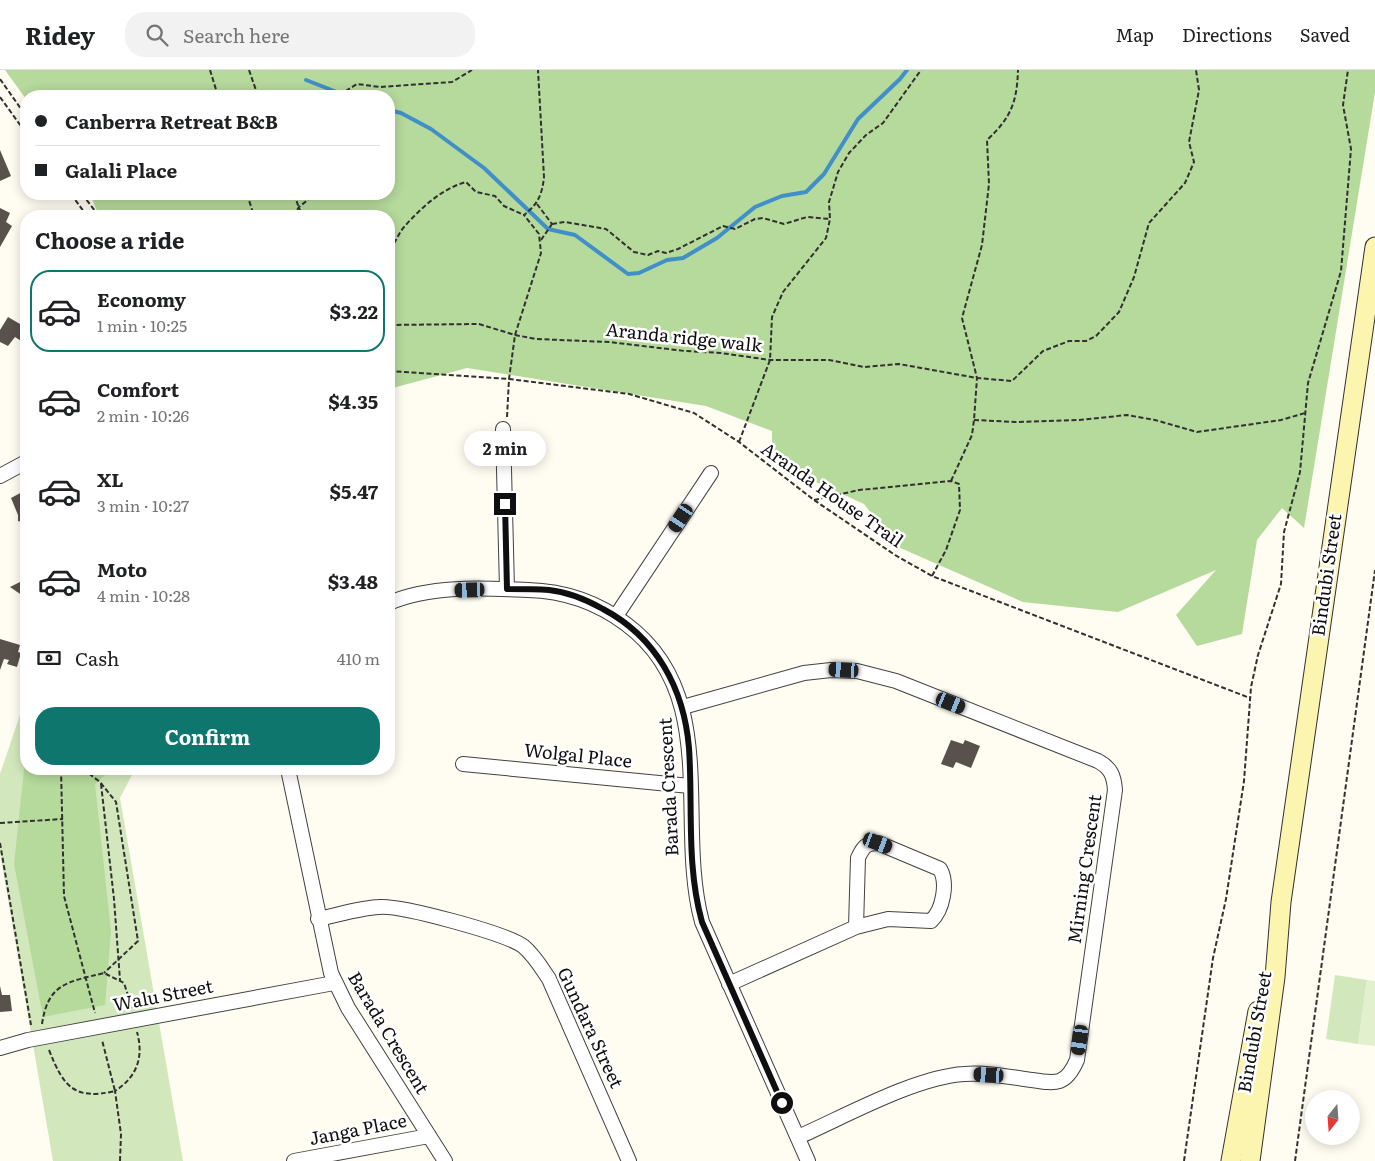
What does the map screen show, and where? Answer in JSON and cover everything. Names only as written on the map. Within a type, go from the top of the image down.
[{"type":"main road","name":"Bindubi Street","points":[[1250,1161],[1274,977],[1281,902],[1375,247]]},
{"type":"main road","name":"Bindubi Street","points":[[1231,1161],[1265,976],[1281,902]]},
{"type":"street","points":[[503,429],[507,589]]},
{"type":"street","points":[[0,476],[20,465]]},
{"type":"street","points":[[616,616],[711,472]]},
{"type":"street","name":"Barada Crescent","points":[[395,602],[433,592],[507,589],[550,590],[591,602],[616,616],[638,632],[657,654],[672,679],[683,707],[689,748],[695,897],[702,922],[808,1161]]},
{"type":"street","name":"Mirning Crescent","points":[[683,707],[804,673],[831,670],[857,671],[896,681],[1098,761],[1105,765],[1114,780],[1115,790],[1077,1060],[1072,1072],[1054,1083],[965,1073],[940,1077],[915,1085],[798,1138]]},
{"type":"street","name":"Wolgal Place","points":[[463,764],[690,786]]},
{"type":"street","name":"Barada Crescent","points":[[289,775],[318,919],[334,983],[445,1161]]},
{"type":"street","points":[[729,984],[856,928],[888,919],[931,921],[940,908],[944,882],[940,869],[878,843],[868,843],[862,848],[858,858],[856,928]]},
{"type":"street","name":"Gundara Street","points":[[318,919],[378,907],[397,907],[505,936],[523,946],[538,961],[549,979],[630,1161]]},
{"type":"street","name":"Walu Street","points":[[0,1048],[42,1033],[334,983]]},
{"type":"street","name":"Janga Place","points":[[294,1161],[429,1136]]},
{"type":"path","points":[[210,70],[216,90]]},
{"type":"path","points":[[249,70],[256,90]]},
{"type":"path","points":[[347,90],[357,84],[380,87],[452,82],[472,70]]},
{"type":"path","points":[[524,216],[537,204],[542,192],[544,177],[538,70]]},
{"type":"path","points":[[739,442],[770,360],[772,317],[783,292],[826,238],[830,220],[829,202],[838,172],[849,153],[866,135],[883,123],[921,70]]},
{"type":"path","points":[[951,481],[972,435],[974,420],[977,378],[962,318],[982,245],[989,184],[987,140],[1000,128],[1017,97],[1018,70]]},
{"type":"path","name":"Aranda ridge walk","points":[[395,326],[479,324],[536,339],[609,342],[685,351],[721,353],[770,360],[829,360],[864,366],[899,364],[977,378],[1012,381],[1043,351],[1069,342],[1086,341],[1119,312],[1134,277],[1149,223],[1185,183],[1194,162],[1189,142],[1199,90],[1196,70]]},
{"type":"path","points":[[1184,1161],[1213,958],[1226,898],[1244,781],[1250,698],[1258,655],[1281,584],[1284,532],[1300,472],[1308,383],[1314,356],[1339,279],[1345,244],[1345,208],[1351,149],[1343,105],[1348,70]]},
{"type":"path","points":[[0,81],[20,108]]},
{"type":"path","points":[[0,97],[20,125]]},
{"type":"path","points":[[395,244],[403,228],[440,193],[466,182],[476,192],[495,196],[504,206],[524,216],[539,234],[541,240],[538,265],[528,290],[516,335],[509,380],[508,414],[503,429]]},
{"type":"path","points":[[76,200],[83,210]]},
{"type":"path","points":[[87,200],[94,210]]},
{"type":"path","points":[[296,200],[300,210]]},
{"type":"path","points":[[297,210],[308,200]]},
{"type":"path","points":[[537,204],[552,224]]},
{"type":"path","points":[[541,240],[552,224],[565,222],[606,229],[634,252],[648,255],[658,251],[666,253],[678,249],[723,226],[735,229],[755,219],[763,218],[784,224],[807,217],[830,220]]},
{"type":"path","name":"Aranda House Trail","points":[[395,371],[509,380],[629,394],[694,413],[739,442],[814,500],[895,555],[932,576],[1250,698]]},
{"type":"path","points":[[974,420],[1015,422],[1079,420],[1127,415],[1155,420],[1197,432],[1281,420],[1305,413]]},
{"type":"path","points":[[814,500],[859,490],[951,481],[958,484],[960,510],[946,550],[932,576]]},
{"type":"path","points":[[1295,1161],[1375,570]]},
{"type":"path","points":[[61,775],[62,877],[64,896],[85,978]]},
{"type":"path","points":[[90,775],[100,782],[116,802],[138,941],[104,973],[65,984],[52,993],[44,1012],[42,1033],[61,1079],[82,1092],[95,1094],[115,1091],[130,1080],[136,1071],[140,1054],[137,1029]]},
{"type":"path","points":[[100,782],[114,899],[120,980],[128,991],[133,1013]]},
{"type":"path","points":[[0,823],[63,819]]},
{"type":"path","points":[[0,843],[33,1032],[42,1033]]},
{"type":"path","points":[[104,973],[120,980]]},
{"type":"path","points":[[115,1091],[121,1134],[120,1161]]},
{"type":"green space","points":[[5,70],[1375,70],[1375,92],[1304,528],[1282,508],[1257,540],[1242,634],[1197,646],[1176,615],[1216,570],[1118,612],[1023,602],[896,546],[864,504],[772,462],[772,431],[706,406],[467,368],[395,387],[395,210],[97,210],[92,200],[395,200],[395,90],[20,91]]},
{"type":"green space","points":[[20,715],[20,775],[132,775],[120,798],[183,1161],[53,1161],[0,853],[0,774]]},
{"type":"green space","points":[[23,775],[105,775],[95,784],[111,931],[105,1005],[43,1017],[14,864]]},
{"type":"green space","points":[[1335,975],[1367,980],[1358,1044],[1326,1039]]},
{"type":"green space","points":[[1367,980],[1375,981],[1375,1046],[1358,1044]]},
{"type":"building","points":[[0,150],[11,176],[0,181]]},
{"type":"building","points":[[0,208],[10,213],[6,222],[12,226],[0,247]]},
{"type":"building","points":[[8,317],[20,324],[20,340],[15,337],[8,346],[0,342],[0,330]]},
{"type":"building","points":[[20,493],[20,522],[18,521],[18,515],[11,498]]},
{"type":"building","points":[[20,582],[20,594],[10,587]]},
{"type":"building","points":[[0,639],[20,645],[18,652],[20,653],[20,656],[17,667],[7,664],[9,660],[4,659],[0,670]]},
{"type":"building","points":[[951,740],[963,744],[965,740],[980,746],[971,768],[956,762],[953,768],[941,764]]},
{"type":"building","points":[[0,986],[2,995],[10,995],[12,1011],[0,1012]]},
{"type":"waterway","points":[[395,112],[431,129],[484,168],[548,229],[575,235],[628,274],[639,273],[667,260],[683,258],[717,238],[755,207],[782,196],[806,192],[824,174],[858,119],[907,70]]},
{"type":"waterway","points":[[306,80],[332,90]]},
{"type":"route","points":[[505,504],[507,589],[550,590],[591,602],[616,616],[638,632],[657,654],[672,679],[683,707],[689,748],[692,871],[695,897],[702,922],[782,1103]]}]
